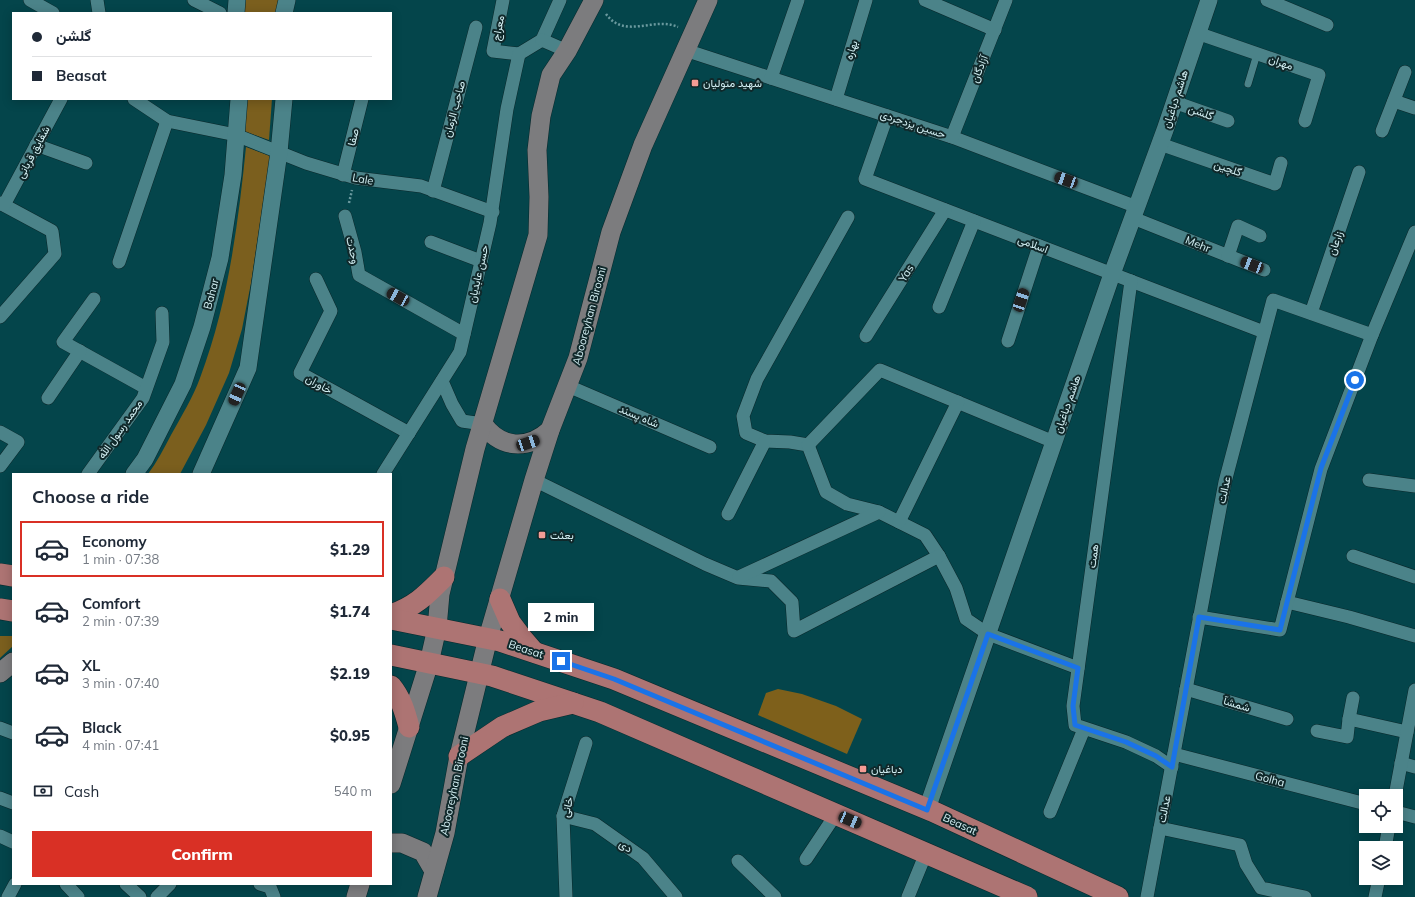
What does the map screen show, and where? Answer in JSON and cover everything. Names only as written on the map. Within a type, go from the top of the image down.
[{"type":"main road","name":"Abooreyhan Birooni","points":[[427,897],[445,833],[459,756],[478,674],[534,480],[550,430],[578,358],[611,232],[643,145],[708,0]]},
{"type":"main road","points":[[392,781],[429,663],[436,628],[440,594],[475,449],[538,235],[539,197],[537,150],[541,116],[551,75],[599,5]]},
{"type":"main road","points":[[483,424],[488,431],[502,441],[519,444],[536,440],[550,430]]},
{"type":"main road","points":[[0,574],[12,576]]},
{"type":"main road","points":[[392,615],[406,609],[422,599],[444,577]]},
{"type":"main road","points":[[500,599],[510,622],[534,652]]},
{"type":"main road","points":[[0,609],[12,611]]},
{"type":"main road","name":"Beasat","points":[[392,619],[500,641],[614,679],[927,810],[1118,897]]},
{"type":"main road","points":[[392,655],[492,676],[600,712],[1026,897]]},
{"type":"main road","points":[[0,673],[12,663]]},
{"type":"main road","points":[[392,687],[405,711],[409,727]]},
{"type":"main road","points":[[459,756],[502,728],[539,712],[573,703]]},
{"type":"main road","points":[[392,843],[402,843],[423,852],[434,871]]},
{"type":"main road","points":[[356,897],[360,885]]},
{"type":"street","points":[[30,0],[51,12]]},
{"type":"street","points":[[97,0],[99,12]]},
{"type":"street","points":[[194,0],[218,12]]},
{"type":"street","points":[[236,12],[237,0]]},
{"type":"street","points":[[284,12],[287,0]]},
{"type":"street","name":"معراج","points":[[504,0],[493,51],[519,54]]},
{"type":"street","points":[[519,54],[542,40],[560,0]]},
{"type":"street","points":[[771,78],[798,0]]},
{"type":"street","name":"بهاره","points":[[836,99],[866,0]]},
{"type":"street","points":[[925,0],[994,30]]},
{"type":"street","name":"آزادگان","points":[[952,137],[1006,0]]},
{"type":"street","name":"هاشم دباغیان","points":[[927,810],[1112,274],[1160,144],[1209,0]]},
{"type":"street","points":[[1267,0],[1327,25]]},
{"type":"street","name":"صاحب الزمان","points":[[433,191],[476,27]]},
{"type":"street","name":"مهران","points":[[1198,33],[1319,74],[1305,121]]},
{"type":"street","points":[[542,40],[567,51]]},
{"type":"street","name":"حسین یزدجردی","points":[[689,42],[771,78],[952,137],[1135,212]]},
{"type":"street","name":"حسن عابدیان","points":[[383,473],[460,352],[493,212],[508,109],[519,54]]},
{"type":"street","points":[[1382,131],[1405,72]]},
{"type":"street","name":"شقایق قربانی","points":[[2,204],[60,100]]},
{"type":"street","points":[[120,262],[167,121],[136,100]]},
{"type":"street","name":"Bahar","points":[[135,473],[145,459],[183,384],[202,327],[220,258],[233,175],[239,100]]},
{"type":"street","points":[[201,473],[248,368],[279,152],[284,100]]},
{"type":"street","name":"صفا","points":[[343,175],[362,100]]},
{"type":"street","points":[[1394,101],[1415,108]]},
{"type":"street","name":"گلشن","points":[[1174,102],[1228,121]]},
{"type":"street","name":"اسلامی","points":[[887,116],[865,179],[1264,332]]},
{"type":"street","name":"Lale","points":[[167,121],[236,135],[306,163],[343,175],[420,186],[493,212]]},
{"type":"street","name":"گلچین","points":[[1160,144],[1275,184],[1281,164]]},
{"type":"street","points":[[36,145],[86,163]]},
{"type":"street","name":"زارعان","points":[[1311,313],[1359,172]]},
{"type":"street","points":[[0,317],[55,254],[52,231],[2,204]]},
{"type":"street","name":"Yas","points":[[866,336],[945,210]]},
{"type":"street","name":"Mehr","points":[[1135,212],[1228,256],[1264,270]]},
{"type":"street","name":"وحدت","points":[[345,216],[355,252],[359,276],[464,334]]},
{"type":"street","points":[[808,445],[790,442],[765,442],[746,432],[743,416],[757,379],[848,217]]},
{"type":"street","points":[[938,307],[974,221]]},
{"type":"street","points":[[1228,256],[1238,226],[1260,236]]},
{"type":"street","points":[[1199,617],[1280,630],[1321,468],[1372,335],[1415,232]]},
{"type":"street","points":[[431,242],[481,261]]},
{"type":"street","points":[[1008,341],[1039,246]]},
{"type":"street","name":"خاوران","points":[[316,279],[331,311],[300,374],[409,433]]},
{"type":"street","name":"همت","points":[[1084,729],[1075,725],[1073,706],[1131,281]]},
{"type":"street","points":[[94,299],[63,342],[146,388]]},
{"type":"street","name":"عدالت","points":[[1148,897],[1225,482],[1273,300],[1372,335]]},
{"type":"street","name":"محمد رسول الله","points":[[89,473],[143,398],[163,342],[162,313]]},
{"type":"street","points":[[48,398],[80,351]]},
{"type":"street","points":[[808,445],[880,370],[1054,442]]},
{"type":"street","points":[[442,381],[452,404],[462,420],[483,424]]},
{"type":"street","name":"شاه پسند","points":[[568,386],[710,447]]},
{"type":"street","points":[[899,522],[958,402]]},
{"type":"street","points":[[0,432],[18,442],[0,466]]},
{"type":"street","points":[[728,514],[765,442]]},
{"type":"street","points":[[808,445],[826,492],[847,504],[879,512],[925,535],[939,556],[956,588],[966,619],[988,634],[1078,668]]},
{"type":"street","points":[[534,480],[705,564],[738,578],[771,581],[792,602],[794,631],[939,556]]},
{"type":"street","points":[[1369,480],[1415,486]]},
{"type":"street","points":[[738,578],[879,512]]},
{"type":"street","points":[[1353,556],[1415,577]]},
{"type":"street","points":[[1287,602],[1349,617],[1415,636]]},
{"type":"street","name":"شمشآ","points":[[1186,689],[1287,720]]},
{"type":"street","points":[[1396,789],[1407,732],[1413,717],[1415,690]]},
{"type":"street","points":[[1317,731],[1347,737],[1353,698]]},
{"type":"street","points":[[1349,719],[1407,732]]},
{"type":"street","points":[[0,728],[12,732]]},
{"type":"street","points":[[1050,812],[1084,729],[1126,742],[1156,756],[1172,767]]},
{"type":"street","name":"خانی","points":[[566,897],[563,816],[586,743]]},
{"type":"street","name":"Golha","points":[[1174,754],[1359,802]]},
{"type":"street","points":[[1401,763],[1415,767]]},
{"type":"street","points":[[0,798],[12,802]]},
{"type":"street","points":[[806,859],[836,814]]},
{"type":"street","points":[[1403,814],[1415,817]]},
{"type":"street","name":"دی","points":[[563,816],[595,824],[643,858],[676,897]]},
{"type":"street","points":[[1160,828],[1240,845],[1246,864],[1261,888],[1291,896],[1306,897]]},
{"type":"street","points":[[0,836],[12,842]]},
{"type":"street","points":[[908,897],[926,853]]},
{"type":"street","points":[[738,861],[774,897]]},
{"type":"street","points":[[8,897],[14,885]]},
{"type":"street","points":[[67,885],[78,897]]},
{"type":"street","points":[[127,885],[140,897]]},
{"type":"street","points":[[156,897],[169,885]]},
{"type":"street","points":[[263,885],[270,887],[274,897]]},
{"type":"street","points":[[1375,897],[1378,885]]},
{"type":"lane","points":[[1248,84],[1257,54]]},
{"type":"path","points":[[599,5],[611,20],[620,25],[632,27],[652,24],[671,24],[689,42]]},
{"type":"path","points":[[345,216],[356,178]]},
{"type":"shaded area","points":[[245,0],[280,0],[277,12],[244,12]]},
{"type":"shaded area","points":[[246,100],[272,100],[269,140],[243,131]]},
{"type":"shaded area","points":[[246,147],[270,156],[251,283],[242,329],[229,373],[206,425],[181,473],[149,473],[190,400],[210,350],[225,293],[239,206]]},
{"type":"shaded area","points":[[0,636],[12,636],[12,647],[0,658]]},
{"type":"shaded area","points":[[778,689],[802,694],[836,706],[862,719],[847,754],[758,715],[766,693]]},
{"type":"place","name":"شهید متولیان","points":[[695,83]]},
{"type":"place","name":"بعثت","points":[[542,535]]},
{"type":"place","name":"دباغیان","points":[[863,769]]},
{"type":"route","points":[[561,661],[614,679],[927,810],[988,634],[1078,668],[1073,706],[1075,725],[1126,742],[1156,756],[1172,767],[1199,617],[1280,630],[1321,468],[1355,380]]}]
